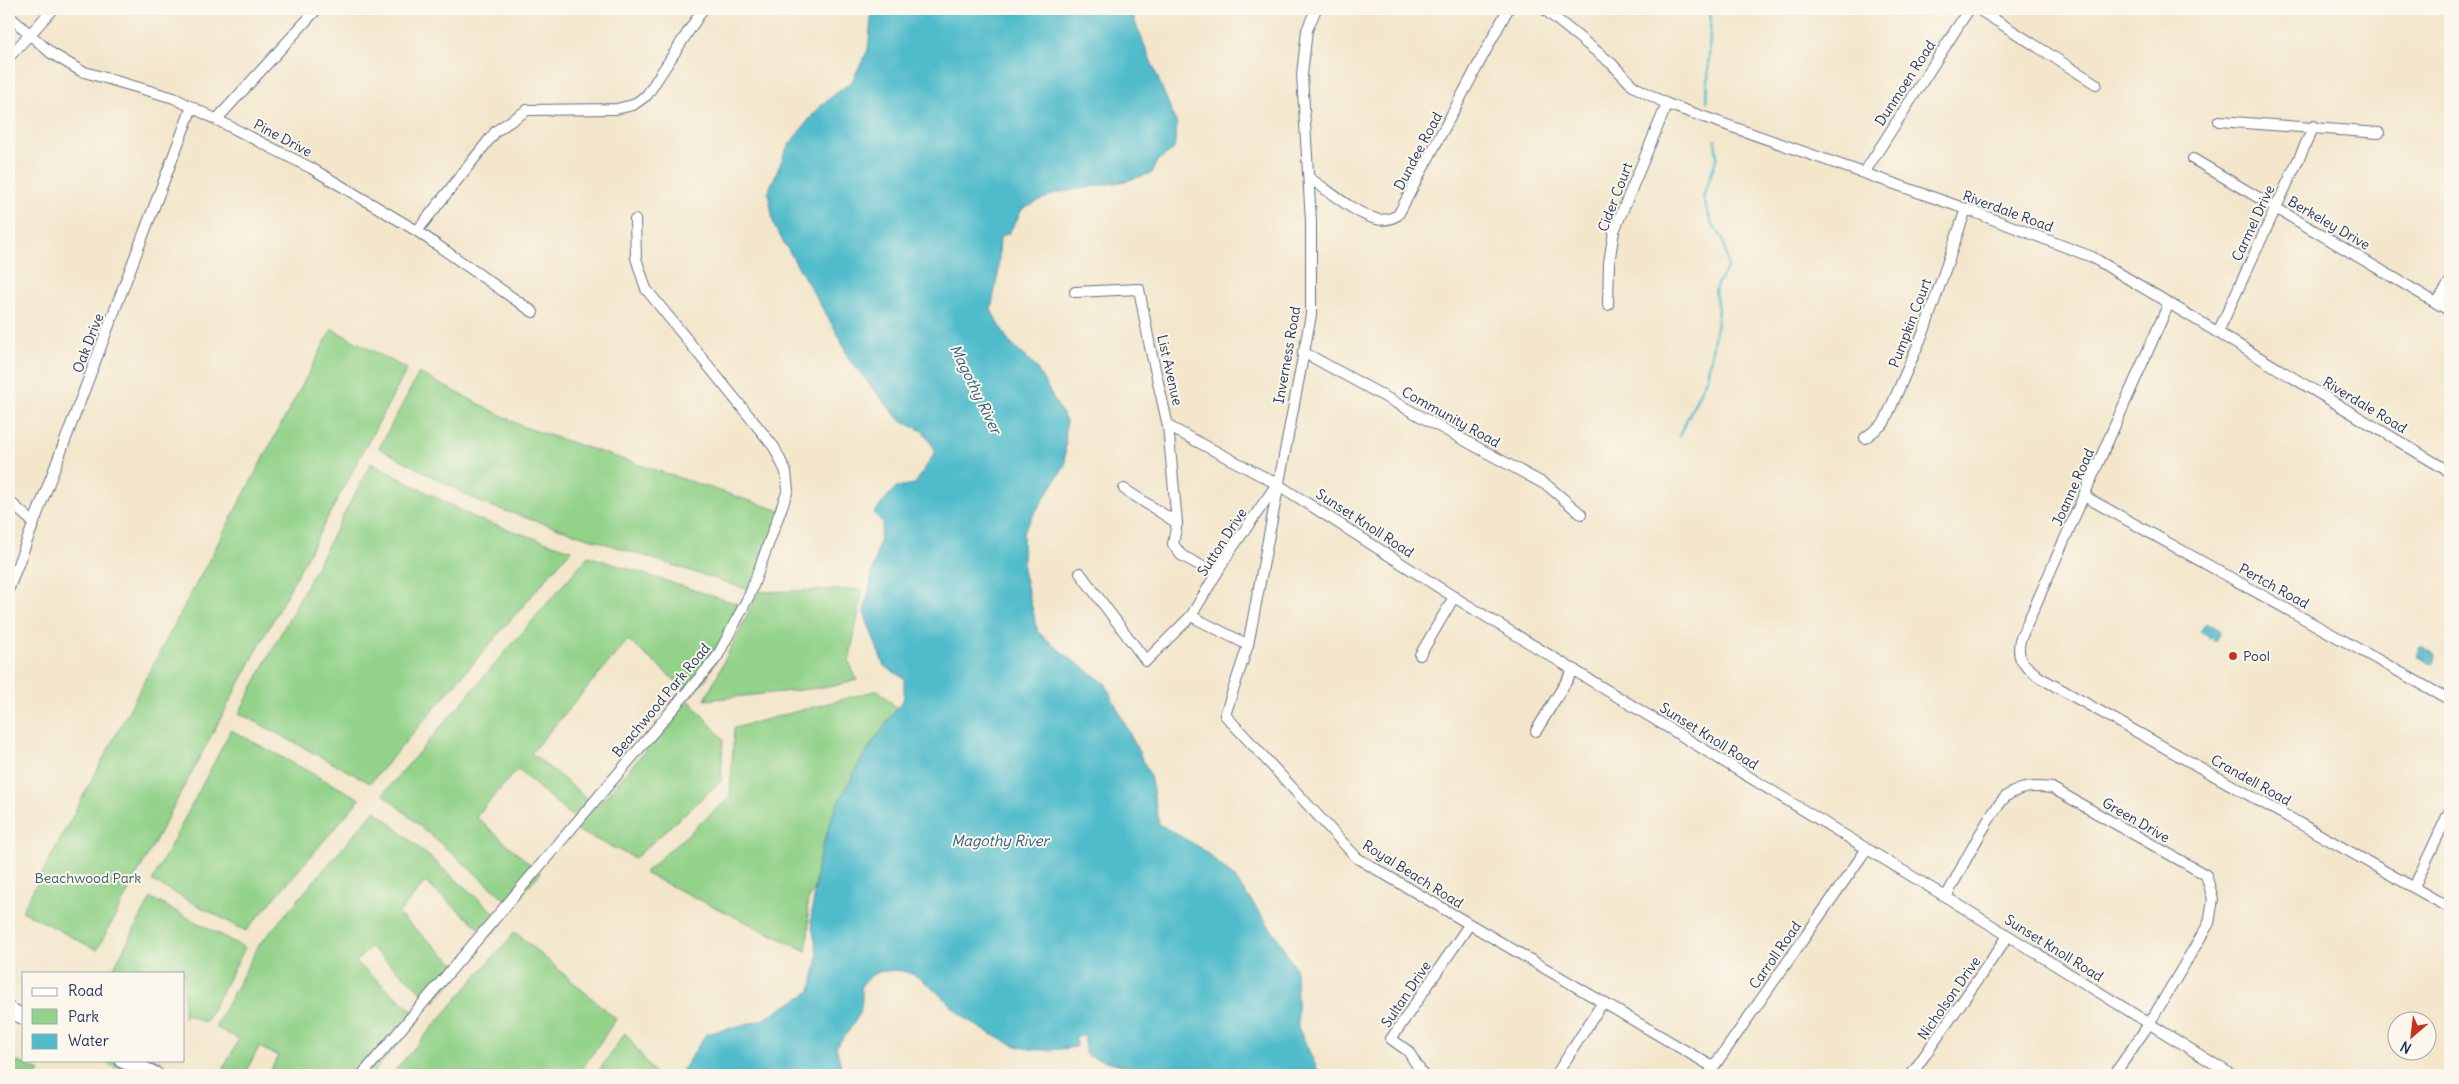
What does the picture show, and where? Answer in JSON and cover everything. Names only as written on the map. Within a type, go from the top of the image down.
[{"type":"main road","points":[[9,1010],[22,1016]]},
{"type":"main road","points":[[127,1062],[156,1075]]},
{"type":"street","points":[[9,57],[53,9]]},
{"type":"street","points":[[217,119],[317,9]]},
{"type":"street","points":[[417,231],[496,130],[527,110],[616,109],[634,105],[642,100],[647,96],[703,9]]},
{"type":"street","name":"Inverness Road","points":[[1248,645],[1277,484],[1311,315],[1309,178],[1302,75],[1307,30],[1316,9]]},
{"type":"street","name":"Dundee Road","points":[[1309,178],[1362,213],[1377,219],[1388,220],[1398,215],[1508,9]]},
{"type":"street","name":"Riverdale Road","points":[[1544,9],[1612,64],[1633,86],[1667,104],[1966,209],[2092,256],[2450,472]]},
{"type":"street","name":"Dunmoen Road","points":[[1864,173],[1969,9]]},
{"type":"street","points":[[1978,9],[2096,84]]},
{"type":"street","name":"Pine Drive","points":[[9,16],[51,54],[81,71],[119,84],[151,90],[192,107],[310,168],[417,231],[533,312]]},
{"type":"street","name":"Cider Court","points":[[1608,305],[1609,264],[1614,231],[1667,104]]},
{"type":"street","name":"Oak Drive","points":[[9,588],[192,107]]},
{"type":"street","points":[[2219,120],[2314,126],[2379,133]]},
{"type":"street","name":"Carmel Drive","points":[[2218,332],[2314,126]]},
{"type":"street","name":"Berkeley Drive","points":[[2193,159],[2450,311]]},
{"type":"street","name":"Pumpkin Court","points":[[1865,438],[1884,423],[1917,348],[1966,209]]},
{"type":"street","name":"Beachwood Park Road","points":[[362,1075],[717,657],[750,594],[788,490],[786,472],[774,447],[646,289],[636,258],[635,220]]},
{"type":"street","points":[[2437,303],[2450,282]]},
{"type":"street","name":"List Avenue","points":[[1075,292],[1139,288],[1168,426],[1177,523],[1172,544],[1181,555],[1216,574]]},
{"type":"street","name":"Joanne Road","points":[[2039,676],[2021,662],[2018,651],[2020,640],[2170,303]]},
{"type":"street","name":"Community Road","points":[[1303,352],[1548,486],[1581,514]]},
{"type":"street","name":"Sunset Knoll Road","points":[[1168,426],[1277,484],[1454,597],[1866,850],[1946,897],[2232,1075]]},
{"type":"street","name":"Sutton Drive","points":[[1080,573],[1146,661],[1191,616],[1216,574],[1277,484]]},
{"type":"street","points":[[1124,489],[1177,523]]},
{"type":"street","name":"Pertch Road","points":[[2084,496],[2450,700]]},
{"type":"street","points":[[9,501],[34,523]]},
{"type":"street","points":[[1420,655],[1454,597]]},
{"type":"street","points":[[1191,616],[1248,645]]},
{"type":"street","name":"Royal Beach Road","points":[[1248,645],[1225,715],[1357,858],[1603,1002],[1710,1071]]},
{"type":"street","points":[[1536,731],[1574,669]]},
{"type":"street","name":"Crandell Road","points":[[2039,676],[2450,908]]},
{"type":"street","name":"Green Drive","points":[[1946,897],[1993,814],[2007,796],[2031,785],[2052,788],[2206,875],[2213,899],[2210,923],[2149,1024],[2114,1075]]},
{"type":"street","points":[[2414,887],[2450,810]]},
{"type":"street","name":"Carroll Road","points":[[1710,1071],[1866,850]]},
{"type":"street","name":"Sultan Drive","points":[[1423,1075],[1408,1051],[1391,1039],[1470,925]]},
{"type":"street","name":"Nicholson Drive","points":[[1912,1075],[2008,936]]},
{"type":"street","points":[[1556,1075],[1603,1002]]},
{"type":"green space","name":"Beachwood Park","points":[[332,329],[407,369],[97,950],[22,911]]},
{"type":"green space","points":[[419,373],[524,427],[790,514],[752,591],[484,504],[379,448]]},
{"type":"green space","points":[[371,463],[477,519],[571,550],[370,783],[239,713]]},
{"type":"green space","points":[[588,556],[744,606],[706,679],[692,695],[628,640],[531,753],[597,806],[689,700],[723,739],[721,781],[635,858],[576,830],[581,824],[517,769],[476,817],[540,873],[512,905],[383,794]]},
{"type":"green space","points":[[760,589],[760,592],[863,589],[849,662],[857,680],[829,687],[705,700]]},
{"type":"green space","points":[[878,690],[899,710],[807,903],[809,927],[806,951],[644,873],[730,797],[734,728]]},
{"type":"green space","name":"Beachwood Park","points":[[231,730],[360,799],[246,931],[152,881]]},
{"type":"green space","points":[[375,810],[504,921],[490,937],[425,882],[398,914],[462,970],[434,1002],[370,947],[356,962],[421,1018],[371,1075],[268,1075],[278,1056],[259,1047],[244,1075],[220,1075],[239,1039],[215,1027],[259,945]]},
{"type":"green space","name":"Beachwood Park","points":[[151,898],[245,948],[205,1023],[186,1014],[185,1016],[185,972],[112,972]]},
{"type":"green space","points":[[515,932],[616,1019],[578,1075],[391,1075]]},
{"type":"green space","points":[[625,1033],[656,1075],[596,1075]]},
{"type":"green space","points":[[9,1058],[40,1071],[38,1075],[9,1075]]},
{"type":"green space","points":[[104,1062],[160,1062],[153,1075],[134,1075]]},
{"type":"water","name":"Magothy River","points":[[872,9],[1142,9],[1133,17],[1177,125],[1174,149],[1157,161],[1152,173],[1126,181],[1056,193],[1023,208],[1009,233],[1000,237],[998,274],[991,310],[1009,342],[1036,367],[1066,421],[1065,465],[1023,532],[1023,570],[1038,632],[1064,654],[1105,683],[1150,775],[1159,824],[1201,848],[1234,877],[1277,937],[1296,970],[1298,1027],[1320,1075],[1157,1075],[1088,1056],[1085,1053],[1085,1036],[1076,1036],[1076,1047],[1044,1050],[1028,1049],[1001,1039],[978,1027],[921,979],[899,971],[886,971],[878,972],[869,977],[861,986],[860,1012],[836,1047],[841,1066],[814,1075],[679,1075],[706,1034],[762,1020],[811,991],[818,957],[811,921],[818,862],[835,808],[864,755],[904,698],[904,678],[884,666],[864,613],[883,523],[874,513],[896,487],[915,484],[936,451],[923,431],[897,417],[849,360],[840,338],[774,226],[768,192],[788,146],[819,107],[852,81],[868,50]]},
{"type":"water","points":[[2206,623],[2221,632],[2216,641],[2200,632]]},
{"type":"water","points":[[2420,647],[2436,654],[2435,661],[2432,663],[2416,655]]},
{"type":"waterway","points":[[1707,101],[1711,9]]},
{"type":"waterway","points":[[1679,436],[1707,377],[1718,309],[1715,291],[1718,282],[1728,267],[1723,238],[1712,225],[1703,197],[1717,157],[1715,140]]},
{"type":"place","name":"Pool","points":[[2233,656]]}]
